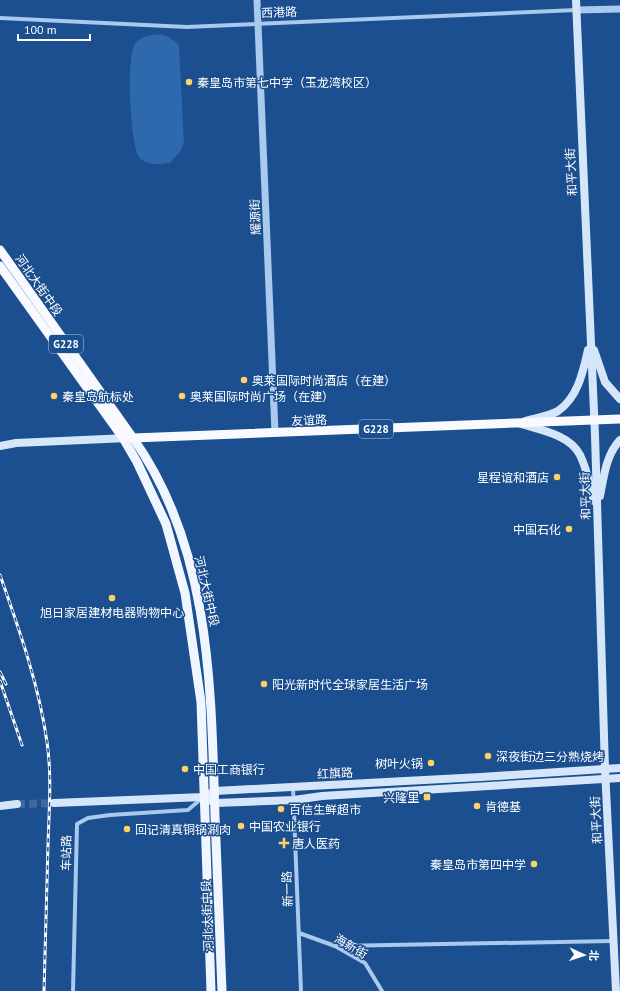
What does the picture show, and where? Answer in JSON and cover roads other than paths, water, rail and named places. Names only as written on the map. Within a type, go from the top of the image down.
[{"type":"highway","name":"河北大街中段","points":[[0,250],[128,438]]},
{"type":"highway","name":"G228","points":[[0,266],[128,438]]},
{"type":"highway","name":"友谊路","points":[[128,438],[620,419]]},
{"type":"main road","name":"和平大街","points":[[576,0],[594,420],[605,769],[616,991]]},
{"type":"main road","points":[[591,341],[605,382],[620,399]]},
{"type":"main road","points":[[518,423],[558,411],[571,398],[579,385],[591,341]]},
{"type":"main road","points":[[518,423],[558,436],[572,445],[580,455],[597,513]]},
{"type":"main road","points":[[128,438],[166,524],[186,593],[201,702],[203,797],[211,991]]},
{"type":"main road","name":"友谊路","points":[[0,446],[16,443],[128,438]]},
{"type":"main road","name":"河北大街中段","points":[[128,438],[146,457],[169,503],[188,558],[206,643],[210,677],[222,991]]},
{"type":"main road","points":[[597,513],[607,463],[613,448],[620,440]]},
{"type":"main road","name":"红旗路","points":[[54,802],[203,797],[215,790],[293,787],[620,768]]},
{"type":"main road","points":[[203,797],[215,803],[294,800],[322,796],[620,778]]},
{"type":"main road","points":[[0,806],[17,804]]},
{"type":"street","name":"耀源街","points":[[257,0],[276,433]]},
{"type":"street","name":"西港路","points":[[0,18],[187,27],[620,9]]},
{"type":"street","name":"新一路","points":[[293,787],[301,991]]},
{"type":"street","name":"车站路","points":[[73,991],[77,824],[88,818],[110,815],[188,810],[203,797]]},
{"type":"street","name":"海新街","points":[[299,933],[335,946],[365,963],[382,991]]},
{"type":"street","points":[[335,946],[613,941]]},
{"type":"tunnel","points":[[17,804],[54,803]]},
{"type":"railway","points":[[0,575],[34,678],[49,755],[50,794],[44,991]]},
{"type":"railway","points":[[0,672],[6,684]]},
{"type":"railway","points":[[0,681],[22,745]]},
{"type":"place","name":"秦皇岛市第七中学（玉龙湾校区）","points":[[189,82]]},
{"type":"place","name":"奥莱国际时尚酒店（在建）","points":[[244,380]]},
{"type":"place","name":"秦皇岛航标处","points":[[54,396]]},
{"type":"place","name":"奥莱国际时尚广场（在建）","points":[[182,396]]},
{"type":"place","name":"星程谊和酒店","points":[[557,477]]},
{"type":"place","name":"中国石化","points":[[569,529]]},
{"type":"place","name":"旭日家居建材电器购物中心","points":[[112,598]]},
{"type":"place","name":"阳光新时代全球家居生活广场","points":[[264,684]]},
{"type":"place","name":"深夜街边三分熟烧烤","points":[[488,756]]},
{"type":"place","name":"树叶火锅","points":[[431,763]]},
{"type":"place","name":"中国工商银行","points":[[185,769]]},
{"type":"place","name":"兴隆里","points":[[427,797]]},
{"type":"place","name":"肯德基","points":[[477,806]]},
{"type":"place","name":"百信生鲜超市","points":[[281,809]]},
{"type":"place","name":"中国农业银行","points":[[241,826]]},
{"type":"place","name":"回记清真铜锅涮肉","points":[[127,829]]},
{"type":"place","name":"唐人医药","points":[[284,843]]},
{"type":"place","name":"秦皇岛市第四中学","points":[[534,864]]}]
